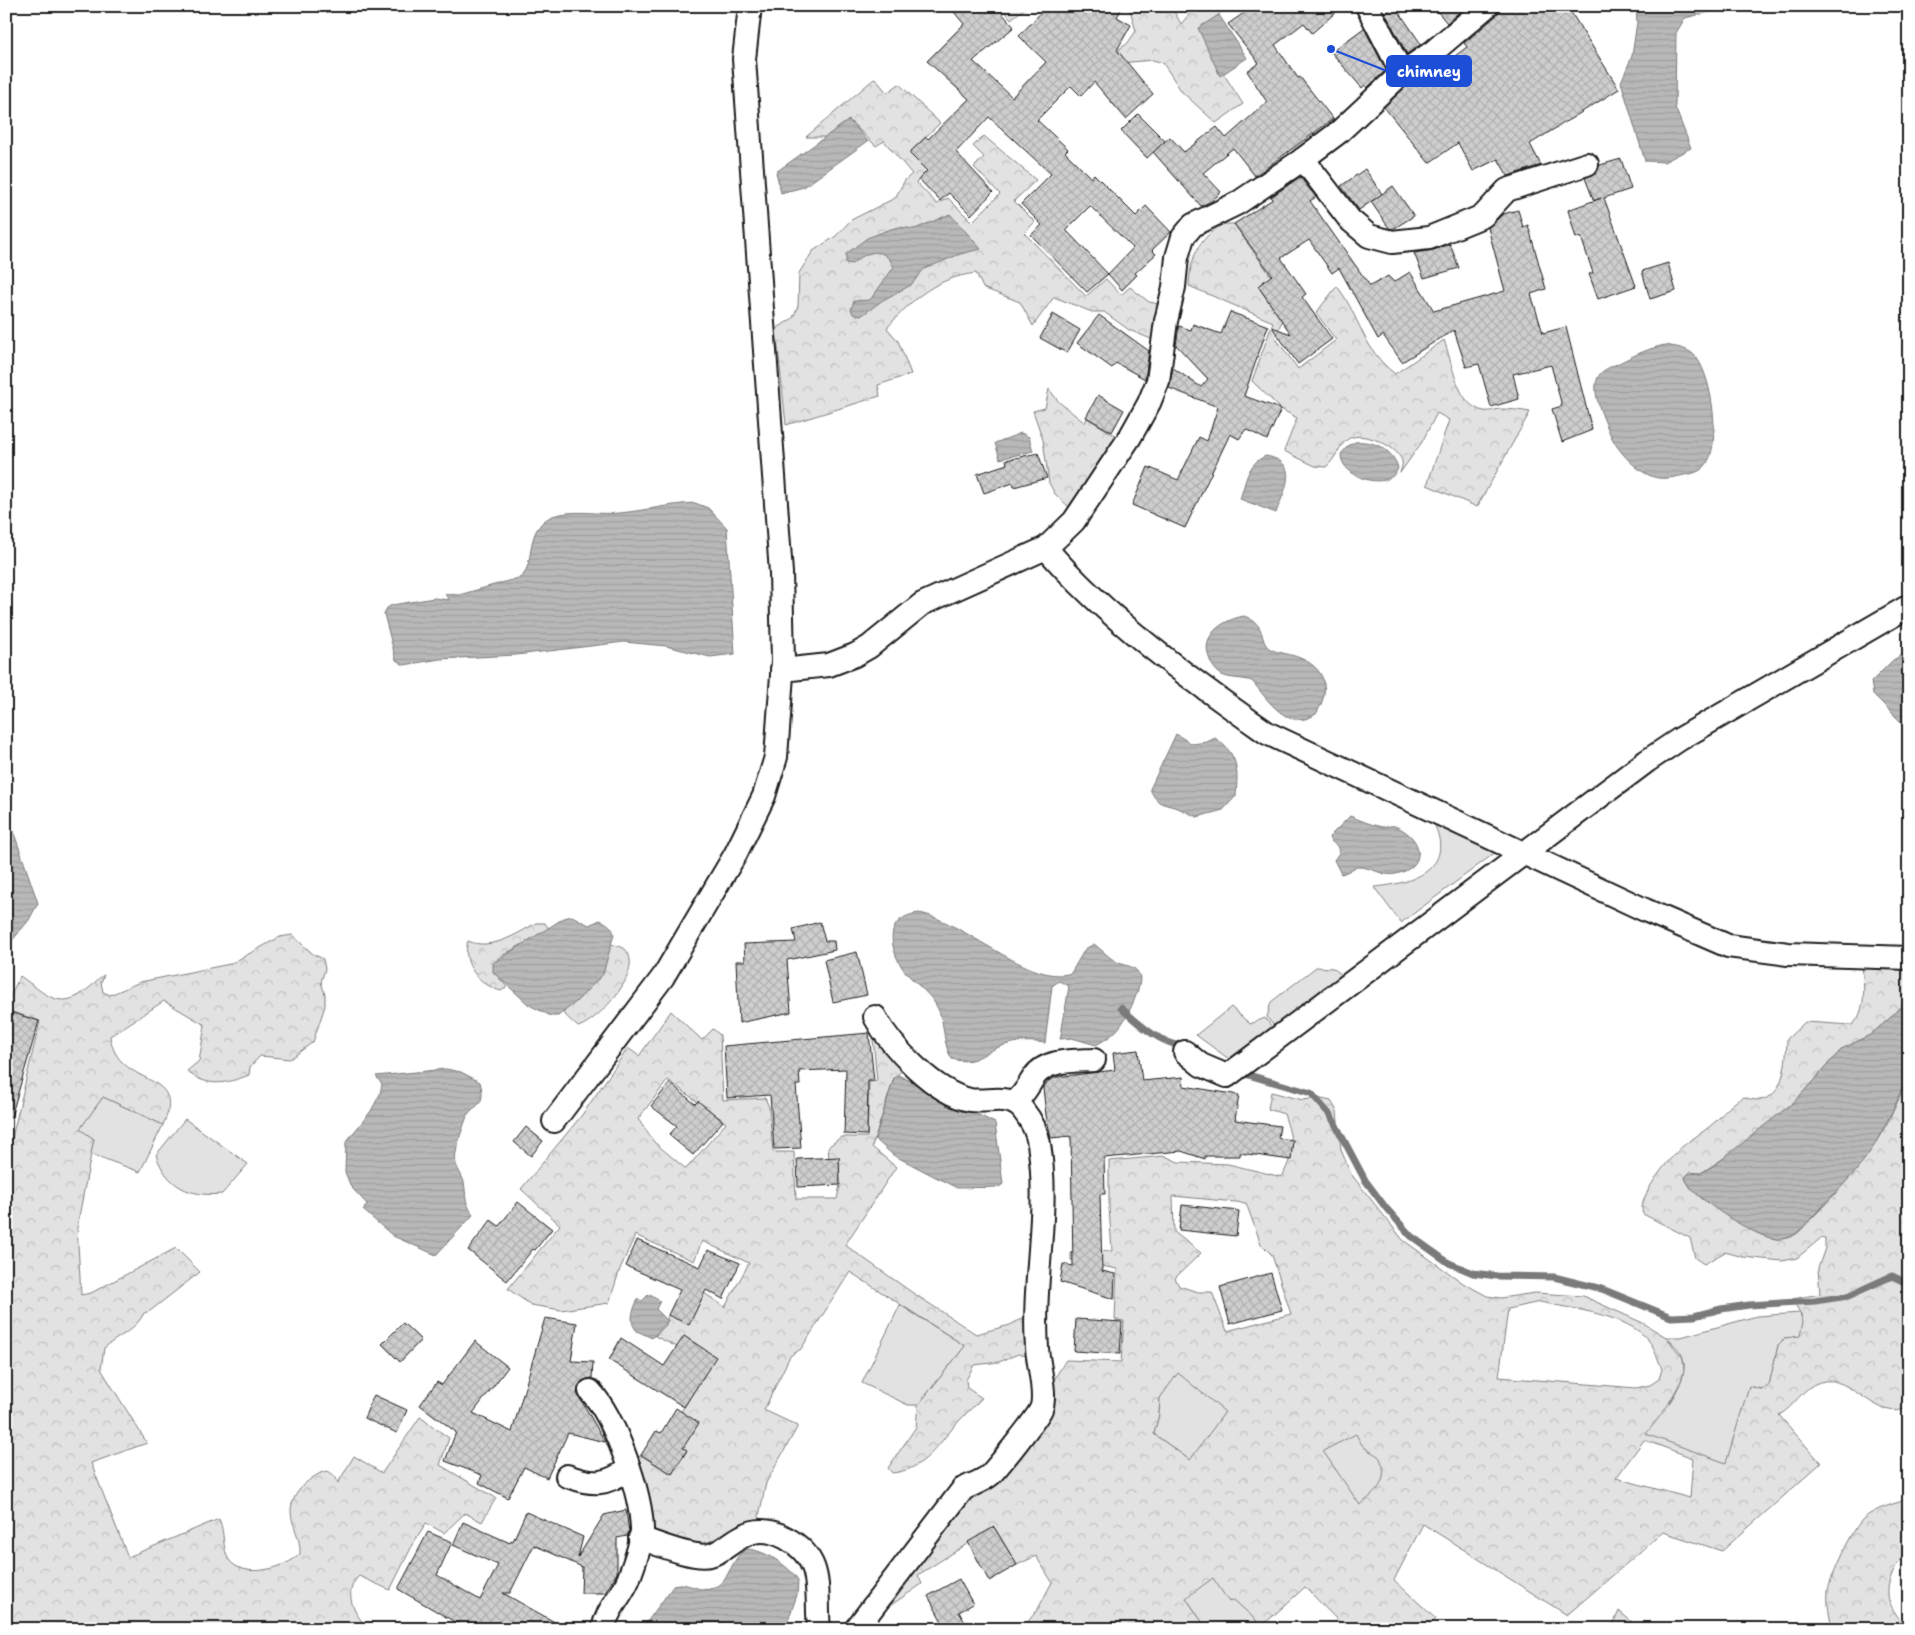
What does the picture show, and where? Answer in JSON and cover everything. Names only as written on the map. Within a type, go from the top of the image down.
[{"type":"street","points":[[554,1121],[663,977],[735,855],[764,796],[776,756],[782,670],[781,573],[744,59],[750,6]]},
{"type":"street","points":[[1367,6],[1402,73]]},
{"type":"street","points":[[782,670],[829,665],[855,655],[869,647],[922,604],[1046,548],[1074,521],[1130,437],[1150,403],[1158,381],[1166,321],[1174,287],[1176,257],[1183,237],[1193,225],[1238,202],[1303,159],[1339,132],[1402,73],[1434,51],[1487,6]]},
{"type":"street","points":[[1303,159],[1350,220],[1369,236],[1392,242],[1429,238],[1483,216],[1507,190],[1587,164]]},
{"type":"street","points":[[1046,548],[1067,573],[1137,634],[1216,698],[1267,733],[1728,946],[1788,954],[1909,958]]},
{"type":"street","points":[[1185,1052],[1201,1065],[1227,1076],[1525,853],[1680,740],[1909,606]]},
{"type":"street","points":[[856,1629],[963,1489],[989,1476],[1041,1408],[1042,1383],[1037,1348],[1042,1218],[1041,1166],[1034,1126],[1015,1102],[1004,1099],[970,1100],[944,1089],[911,1062],[881,1029],[875,1017]]},
{"type":"street","points":[[1015,1102],[1022,1096],[1041,1069],[1055,1064],[1094,1060]]},
{"type":"street","points":[[590,1391],[609,1418],[628,1469],[639,1509],[642,1530],[628,1580],[613,1604],[603,1629]]},
{"type":"street","points":[[567,1476],[590,1484],[613,1478],[628,1469]]},
{"type":"street","points":[[640,1538],[692,1554],[709,1556],[722,1550],[738,1536],[756,1531],[779,1534],[804,1551],[812,1562],[818,1587],[819,1629]]},
{"type":"green space","points":[[1001,6],[1028,6],[1011,19]]},
{"type":"green space","points":[[1129,6],[1140,6],[1142,10],[1149,6],[1171,6],[1181,24],[1196,6],[1222,6],[1219,15],[1199,28],[1221,75],[1223,73],[1243,104],[1216,123],[1182,92],[1163,63],[1153,60],[1120,63],[1119,49],[1127,44],[1136,31]]},
{"type":"green space","points":[[875,78],[887,93],[899,84],[940,123],[909,153],[927,171],[916,182],[937,204],[948,198],[972,222],[1000,194],[974,167],[984,157],[973,146],[984,136],[1036,180],[1014,201],[1035,222],[1024,233],[1086,296],[1106,279],[1121,295],[1130,287],[1149,302],[1164,305],[1156,341],[1129,330],[1104,312],[1092,312],[1054,297],[1033,326],[1020,302],[983,288],[976,273],[962,276],[949,279],[926,291],[906,307],[887,328],[898,341],[911,374],[878,385],[880,396],[786,425],[776,329],[793,318],[798,306],[799,273],[813,251],[836,236],[851,220],[895,198],[905,180],[912,174],[884,141],[876,146],[849,120],[826,137],[806,137]]},
{"type":"green space","points":[[1223,224],[1234,224],[1271,276],[1258,286],[1282,321],[1275,337],[1298,369],[1336,340],[1316,313],[1337,286],[1368,343],[1384,364],[1395,374],[1444,340],[1457,382],[1467,401],[1475,408],[1486,411],[1503,409],[1530,412],[1477,507],[1427,485],[1449,420],[1437,413],[1422,442],[1400,473],[1402,461],[1399,455],[1387,445],[1370,438],[1354,437],[1348,439],[1326,467],[1315,466],[1284,451],[1297,418],[1281,409],[1252,381],[1273,322],[1189,286],[1191,267],[1197,250],[1207,236]]},
{"type":"green space","points":[[1049,389],[1059,402],[1085,423],[1087,418],[1123,440],[1070,508],[1055,494],[1049,483],[1043,440],[1033,411],[1045,408]]},
{"type":"green space","points":[[1433,822],[1500,849],[1401,923],[1374,887],[1403,882],[1416,878],[1427,871],[1435,862],[1439,852],[1439,838]]},
{"type":"green space","points":[[536,923],[545,923],[549,929],[498,958],[494,972],[507,987],[501,991],[479,979],[467,958],[468,941],[477,944],[495,943]]},
{"type":"green space","points":[[292,935],[313,954],[323,959],[325,969],[321,982],[325,994],[325,1006],[313,1042],[290,1059],[260,1056],[250,1067],[249,1075],[232,1081],[217,1083],[202,1080],[187,1071],[199,1061],[205,1025],[164,1001],[110,1036],[115,1053],[125,1065],[160,1086],[167,1095],[168,1107],[163,1125],[103,1097],[81,1129],[94,1139],[77,1227],[81,1295],[91,1293],[176,1248],[200,1272],[150,1311],[144,1313],[132,1328],[104,1348],[101,1369],[147,1443],[91,1463],[128,1557],[219,1519],[225,1551],[229,1560],[236,1566],[254,1571],[285,1564],[300,1554],[299,1542],[291,1512],[294,1498],[303,1486],[315,1476],[328,1471],[335,1476],[338,1483],[354,1456],[382,1473],[420,1417],[449,1438],[440,1465],[496,1498],[482,1522],[465,1513],[444,1533],[426,1523],[415,1540],[390,1590],[359,1576],[351,1589],[352,1603],[359,1617],[369,1629],[6,1629],[6,1539],[10,1530],[6,1514],[6,1163],[40,1021],[6,1010],[6,1005],[20,976],[46,994],[61,1000],[79,995],[104,975],[101,982],[103,992],[110,995],[140,982],[230,964],[280,937]]},
{"type":"green space","points":[[610,944],[625,949],[630,958],[625,982],[617,994],[597,1015],[578,1027],[563,1013],[603,974]]},
{"type":"green space","points":[[1862,966],[1909,967],[1909,991],[1901,1006],[1870,1035],[1842,1049],[1795,1101],[1739,1148],[1701,1173],[1690,1172],[1685,1178],[1693,1190],[1705,1201],[1752,1230],[1775,1239],[1791,1237],[1801,1230],[1846,1182],[1873,1147],[1903,1089],[1909,1067],[1909,1146],[1905,1165],[1909,1184],[1909,1407],[1897,1411],[1886,1409],[1842,1384],[1831,1381],[1820,1382],[1808,1388],[1789,1408],[1779,1415],[1821,1463],[1722,1551],[1663,1532],[1567,1615],[1423,1524],[1394,1580],[1436,1619],[1426,1629],[1346,1629],[1305,1587],[1262,1626],[1264,1629],[1248,1629],[1257,1621],[1229,1602],[1186,1598],[1207,1629],[1022,1629],[1038,1609],[1052,1582],[1036,1556],[1017,1565],[994,1527],[918,1575],[922,1584],[875,1616],[1051,1384],[1066,1360],[1121,1362],[1124,1321],[1115,1320],[1117,1269],[1071,1260],[1071,1253],[1112,1251],[1109,1208],[1109,1161],[1165,1156],[1178,1162],[1228,1164],[1282,1177],[1291,1153],[1291,1139],[1284,1114],[1268,1109],[1271,1092],[1303,1100],[1317,1098],[1331,1101],[1337,1111],[1341,1150],[1351,1174],[1403,1240],[1463,1283],[1487,1296],[1501,1298],[1535,1293],[1583,1296],[1643,1323],[1666,1337],[1683,1358],[1684,1370],[1681,1381],[1669,1403],[1749,1386],[1761,1389],[1769,1385],[1778,1345],[1785,1338],[1800,1335],[1802,1316],[1792,1299],[1820,1294],[1818,1268],[1825,1248],[1825,1239],[1821,1238],[1797,1258],[1782,1261],[1743,1257],[1725,1252],[1704,1264],[1695,1258],[1690,1238],[1643,1214],[1642,1207],[1644,1198],[1655,1178],[1683,1146],[1709,1127],[1739,1099],[1744,1097],[1757,1100],[1767,1098],[1774,1092],[1780,1084],[1783,1073],[1787,1039],[1805,1022],[1852,1025],[1860,1013],[1862,1005],[1864,989]],"holes":[[[1173,1196],[1246,1203],[1261,1244],[1272,1255],[1291,1314],[1227,1331],[1212,1292],[1198,1292],[1179,1286],[1175,1278],[1201,1253],[1174,1232]],[[1540,1302],[1583,1310],[1627,1324],[1640,1332],[1653,1347],[1662,1369],[1659,1379],[1650,1385],[1636,1388],[1499,1377],[1508,1309]],[[1160,1398],[1190,1460],[1154,1434],[1159,1415]],[[1644,1440],[1693,1458],[1690,1498],[1616,1478]],[[1361,1444],[1373,1455],[1323,1451]]]},
{"type":"green space","points":[[1316,967],[1333,968],[1342,975],[1281,1024],[1273,1025],[1267,1017],[1271,1002]]},
{"type":"green space","points":[[1231,1007],[1250,1024],[1265,1018],[1275,1031],[1233,1062],[1196,1035]]},
{"type":"green space","points":[[671,1011],[702,1040],[713,1029],[720,1035],[723,1100],[765,1098],[769,1107],[773,1152],[794,1152],[796,1199],[837,1199],[840,1185],[839,1157],[829,1158],[828,1147],[841,1137],[867,1137],[869,1082],[877,1081],[873,1039],[877,1033],[905,1068],[894,1078],[872,1147],[896,1167],[845,1245],[910,1291],[976,1334],[1010,1325],[1033,1313],[1031,1357],[1018,1354],[999,1362],[974,1365],[966,1380],[967,1388],[982,1398],[926,1458],[912,1468],[892,1473],[888,1468],[916,1427],[918,1405],[965,1346],[850,1272],[801,1349],[790,1356],[764,1410],[798,1426],[766,1483],[759,1516],[764,1527],[712,1549],[646,1535],[633,1462],[641,1455],[672,1474],[687,1451],[683,1448],[681,1412],[715,1357],[677,1347],[655,1336],[666,1325],[668,1315],[702,1297],[704,1293],[725,1307],[749,1263],[702,1241],[694,1261],[635,1235],[620,1269],[609,1303],[561,1310],[531,1305],[508,1289],[560,1225],[521,1189],[582,1115],[628,1048],[639,1056]],"holes":[[[668,1080],[726,1123],[686,1169],[654,1142],[638,1119]]]},
{"type":"green space","points":[[103,1097],[163,1125],[140,1172],[91,1154],[94,1139],[80,1129]]},
{"type":"green space","points":[[185,1119],[248,1164],[222,1194],[200,1194],[181,1188],[166,1175],[161,1166],[156,1155]]},
{"type":"green space","points":[[900,1305],[965,1346],[918,1405],[908,1405],[862,1383]]},
{"type":"green space","points":[[1800,1313],[1803,1322],[1800,1336],[1785,1338],[1778,1345],[1769,1385],[1761,1389],[1749,1386],[1726,1463],[1646,1434],[1666,1409],[1682,1377],[1684,1367],[1682,1355],[1666,1337],[1681,1337],[1757,1316]]},
{"type":"green space","points":[[1178,1373],[1225,1412],[1190,1460],[1154,1434],[1159,1415],[1160,1398]]},
{"type":"green space","points":[[1356,1434],[1365,1448],[1379,1457],[1383,1466],[1382,1479],[1378,1489],[1360,1505],[1323,1451]]},
{"type":"green space","points":[[1909,1499],[1909,1549],[1894,1570],[1888,1588],[1892,1608],[1907,1629],[1833,1629],[1830,1620],[1828,1591],[1837,1564],[1848,1542],[1859,1524],[1868,1515]]},
{"type":"green space","points":[[1213,1578],[1229,1602],[1234,1600],[1257,1621],[1248,1629],[1207,1629],[1186,1598]]},
{"type":"green space","points":[[1619,1611],[1640,1629],[1611,1629]]},
{"type":"shaded area","points":[[1636,6],[1734,6],[1685,18],[1676,33],[1675,107],[1691,148],[1664,162],[1645,161],[1621,82],[1632,56],[1637,22]]},
{"type":"shaded area","points":[[1219,15],[1247,58],[1220,76],[1198,28]]},
{"type":"shaded area","points":[[849,120],[868,141],[804,187],[781,193],[776,172]]},
{"type":"shaded area","points":[[950,214],[981,249],[960,254],[924,269],[911,285],[883,300],[861,316],[853,314],[851,309],[854,301],[870,300],[894,267],[885,255],[880,253],[869,253],[852,264],[846,263],[846,254],[867,238],[899,227],[915,229]]},
{"type":"shaded area","points":[[1665,345],[1686,350],[1696,357],[1702,366],[1710,394],[1714,425],[1711,453],[1703,468],[1691,474],[1661,478],[1641,471],[1618,448],[1602,414],[1596,388],[1600,374],[1605,370],[1644,352]]},
{"type":"shaded area","points":[[1021,433],[1029,437],[1033,451],[1000,459],[995,443]]},
{"type":"shaded area","points":[[1355,442],[1375,444],[1387,451],[1398,468],[1393,476],[1386,480],[1376,481],[1356,476],[1348,470],[1343,463],[1341,454],[1348,446]]},
{"type":"shaded area","points":[[1266,456],[1284,465],[1287,471],[1286,487],[1276,513],[1240,499],[1251,468]]},
{"type":"shaded area","points":[[695,503],[708,508],[727,528],[735,654],[710,657],[666,646],[624,642],[516,655],[440,659],[404,665],[396,660],[384,614],[387,608],[392,605],[434,598],[449,600],[445,594],[459,595],[522,577],[526,571],[534,536],[548,518],[568,513],[619,513]]},
{"type":"shaded area","points":[[1244,616],[1256,623],[1269,648],[1302,659],[1317,670],[1322,677],[1324,694],[1316,714],[1306,719],[1296,720],[1288,717],[1272,705],[1252,681],[1225,676],[1214,668],[1207,651],[1210,637],[1221,625]]},
{"type":"shaded area","points":[[1909,651],[1909,730],[1873,694],[1871,682],[1893,660]]},
{"type":"shaded area","points":[[1176,734],[1192,744],[1207,742],[1215,738],[1229,750],[1237,770],[1236,796],[1223,810],[1197,817],[1159,802],[1152,794],[1150,789]]},
{"type":"shaded area","points":[[6,810],[38,903],[29,920],[6,948]]},
{"type":"shaded area","points":[[1350,816],[1382,827],[1395,826],[1406,832],[1417,845],[1417,859],[1413,865],[1406,870],[1391,875],[1359,867],[1341,874],[1334,860],[1339,853],[1339,848],[1329,837]]},
{"type":"shaded area","points":[[919,913],[936,918],[955,927],[996,951],[1036,971],[1055,975],[1071,973],[1085,949],[1094,944],[1109,957],[1137,971],[1140,979],[1134,1000],[1119,1028],[1096,1045],[1072,1038],[1060,1039],[1069,986],[1059,981],[1052,986],[1045,1043],[1015,1043],[997,1048],[968,1061],[952,1059],[947,1048],[939,1011],[926,992],[904,970],[893,946],[893,931],[896,925],[901,919]]},
{"type":"shaded area","points":[[572,916],[589,925],[600,920],[605,922],[614,934],[603,974],[576,1002],[558,1016],[551,1016],[529,1005],[493,972],[493,963],[564,918]]},
{"type":"shaded area","points":[[1909,991],[1909,1069],[1895,1106],[1874,1146],[1857,1170],[1798,1232],[1780,1239],[1767,1237],[1726,1216],[1699,1196],[1685,1178],[1688,1174],[1701,1173],[1715,1165],[1795,1101],[1842,1049],[1870,1035],[1889,1019],[1901,1006]]},
{"type":"shaded area","points":[[446,1069],[461,1072],[480,1082],[482,1097],[478,1105],[468,1114],[460,1135],[455,1160],[464,1182],[467,1202],[473,1215],[436,1255],[393,1236],[363,1210],[367,1204],[351,1187],[345,1172],[346,1142],[371,1111],[380,1094],[382,1084],[376,1076]]},
{"type":"shaded area","points":[[898,1075],[995,1123],[1003,1184],[999,1187],[957,1188],[893,1155],[875,1139],[894,1078]]},
{"type":"shaded area","points":[[649,1294],[660,1301],[656,1309],[668,1321],[652,1338],[637,1331],[632,1319],[638,1299],[642,1301]]},
{"type":"shaded area","points":[[747,1549],[761,1552],[776,1560],[789,1569],[798,1580],[797,1595],[785,1629],[639,1629],[644,1626],[674,1585],[683,1584],[703,1589],[713,1588],[724,1580],[737,1557]]},
{"type":"building","points":[[949,6],[996,6],[1014,27],[973,61],[1012,97],[1046,62],[1019,36],[1047,6],[1123,6],[1117,17],[1131,25],[1117,50],[1153,94],[1126,119],[1094,82],[1081,96],[1071,86],[1037,120],[1068,149],[1065,152],[1091,178],[1094,174],[1136,216],[1146,206],[1171,232],[1152,250],[1156,254],[1135,273],[1137,275],[1122,290],[1108,274],[1087,292],[1031,235],[1042,225],[1021,204],[1051,174],[989,117],[956,152],[993,192],[971,215],[949,193],[940,201],[919,179],[927,171],[909,153],[926,137],[928,139],[969,99],[927,61],[964,24]],"holes":[[[1090,206],[1133,248],[1108,274],[1066,230]]]},
{"type":"building","points":[[1254,6],[1343,6],[1312,33],[1304,23],[1275,45],[1298,78],[1300,77],[1333,119],[1255,176],[1233,148],[1203,173],[1221,192],[1212,201],[1201,206],[1153,152],[1170,137],[1184,152],[1217,127],[1226,138],[1267,102],[1247,71],[1259,63],[1228,24]]},
{"type":"building","points":[[1395,6],[1421,44],[1407,54],[1385,13]]},
{"type":"building","points":[[1433,6],[1466,6],[1447,23]]},
{"type":"building","points":[[1501,6],[1567,6],[1619,89],[1530,144],[1541,165],[1508,176],[1498,159],[1473,171],[1458,143],[1429,163],[1384,107],[1410,83],[1437,65],[1439,68],[1467,47],[1464,43],[1496,16]]},
{"type":"building","points":[[1364,28],[1386,70],[1367,88],[1365,85],[1362,88],[1331,52]]},
{"type":"building","points":[[1138,114],[1165,141],[1147,158],[1121,131]]},
{"type":"building","points":[[1621,159],[1631,189],[1604,198],[1636,286],[1598,299],[1589,274],[1593,273],[1581,237],[1576,238],[1568,210],[1594,201],[1585,178],[1596,173],[1600,165]]},
{"type":"building","points":[[1365,169],[1382,194],[1359,210],[1341,186]]},
{"type":"building","points":[[1300,177],[1316,197],[1310,201],[1370,286],[1388,276],[1394,282],[1410,272],[1434,311],[1505,291],[1488,228],[1503,214],[1518,210],[1523,227],[1528,225],[1546,289],[1531,294],[1543,333],[1566,327],[1592,430],[1562,442],[1552,409],[1562,406],[1551,365],[1513,374],[1519,399],[1491,407],[1479,364],[1466,367],[1454,330],[1402,362],[1383,335],[1378,339],[1339,268],[1332,273],[1309,240],[1281,258],[1306,294],[1302,297],[1332,339],[1298,364],[1272,327],[1291,334],[1258,286],[1272,275],[1234,224],[1273,199],[1271,197]]},
{"type":"building","points":[[1393,186],[1414,216],[1393,229],[1389,228],[1371,202]]},
{"type":"building","points":[[1450,244],[1459,268],[1424,278],[1414,253],[1434,250]]},
{"type":"building","points":[[1668,263],[1676,291],[1650,299],[1642,271]]},
{"type":"building","points":[[1230,312],[1268,326],[1244,396],[1281,409],[1267,440],[1246,429],[1239,439],[1230,434],[1185,528],[1132,505],[1148,467],[1178,480],[1199,437],[1207,441],[1218,407],[1169,388],[1173,368],[1201,387],[1208,379],[1176,345],[1179,326],[1191,330],[1193,324],[1221,334]]},
{"type":"building","points":[[1053,314],[1080,330],[1067,353],[1040,338]]},
{"type":"building","points":[[1099,315],[1149,351],[1145,379],[1116,363],[1112,368],[1077,343]]},
{"type":"building","points":[[1098,395],[1124,410],[1112,432],[1086,417]]},
{"type":"building","points":[[1038,453],[1047,478],[1014,487],[1013,483],[984,493],[977,474],[1007,464],[1006,460]]},
{"type":"building","points":[[820,922],[825,941],[834,941],[835,950],[787,960],[791,1012],[739,1023],[736,961],[745,961],[744,944],[796,942],[793,929]]},
{"type":"building","points":[[857,952],[867,995],[833,1002],[824,960]]},
{"type":"building","points":[[6,1011],[39,1021],[11,1117],[6,1116]]},
{"type":"building","points":[[869,1033],[874,1081],[868,1081],[867,1135],[844,1134],[846,1069],[799,1071],[800,1085],[796,1085],[801,1148],[774,1149],[770,1095],[727,1098],[724,1046]]},
{"type":"building","points":[[1138,1050],[1142,1081],[1183,1077],[1184,1086],[1239,1095],[1235,1120],[1280,1126],[1278,1138],[1293,1140],[1291,1160],[1240,1153],[1240,1156],[1205,1156],[1205,1159],[1181,1151],[1104,1158],[1105,1194],[1100,1194],[1102,1271],[1115,1274],[1114,1299],[1060,1282],[1063,1264],[1073,1266],[1071,1136],[1051,1138],[1043,1088],[1048,1081],[1057,1077],[1115,1070],[1113,1053]]},
{"type":"building","points":[[670,1083],[695,1104],[698,1101],[723,1121],[693,1155],[669,1135],[677,1126],[651,1106]]},
{"type":"building","points":[[526,1127],[543,1141],[531,1156],[514,1142]]},
{"type":"building","points":[[839,1157],[840,1185],[798,1187],[797,1159]]},
{"type":"building","points":[[518,1202],[552,1229],[507,1281],[468,1250],[491,1220],[499,1226]]},
{"type":"building","points":[[1182,1205],[1239,1211],[1236,1236],[1179,1230]]},
{"type":"building","points":[[637,1240],[700,1267],[708,1250],[740,1263],[723,1299],[706,1290],[689,1325],[668,1315],[680,1290],[626,1266]]},
{"type":"building","points":[[1271,1273],[1282,1310],[1230,1324],[1220,1287]]},
{"type":"building","points":[[545,1318],[577,1323],[571,1361],[593,1362],[592,1378],[582,1381],[577,1393],[605,1442],[568,1433],[547,1478],[524,1467],[508,1498],[479,1483],[482,1475],[445,1461],[456,1432],[420,1405],[437,1382],[442,1385],[475,1341],[508,1367],[473,1413],[512,1432]]},
{"type":"building","points":[[1076,1319],[1122,1322],[1120,1354],[1074,1351]]},
{"type":"building","points":[[403,1323],[421,1340],[400,1362],[382,1344]]},
{"type":"building","points":[[684,1336],[716,1357],[684,1407],[609,1360],[621,1338],[664,1366]]},
{"type":"building","points":[[374,1395],[407,1410],[397,1433],[364,1418]]},
{"type":"building","points":[[676,1408],[699,1423],[683,1448],[687,1450],[672,1474],[641,1455],[656,1431],[661,1433]]},
{"type":"building","points":[[626,1510],[629,1532],[627,1536],[617,1538],[617,1573],[605,1593],[581,1593],[582,1567],[534,1545],[510,1593],[503,1593],[567,1629],[467,1629],[398,1589],[428,1532],[452,1542],[437,1575],[480,1600],[498,1565],[453,1545],[463,1522],[510,1543],[511,1540],[513,1541],[526,1512],[583,1537],[578,1557],[604,1515]]},
{"type":"building","points":[[994,1527],[1017,1565],[989,1581],[968,1542]]},
{"type":"building","points":[[959,1579],[973,1604],[959,1612],[969,1629],[946,1629],[928,1596]]},
{"type":"waterway","points":[[1121,1008],[1158,1037],[1175,1045],[1185,1047]]},
{"type":"waterway","points":[[1238,1072],[1311,1093],[1331,1116],[1365,1180],[1386,1208],[1411,1236],[1449,1263],[1473,1273],[1497,1276],[1554,1277],[1602,1289],[1671,1317],[1694,1316],[1721,1309],[1749,1305],[1815,1301],[1848,1296],[1892,1276],[1909,1284]]},
{"type":"place","name":"chimney","points":[[1331,49]]}]
